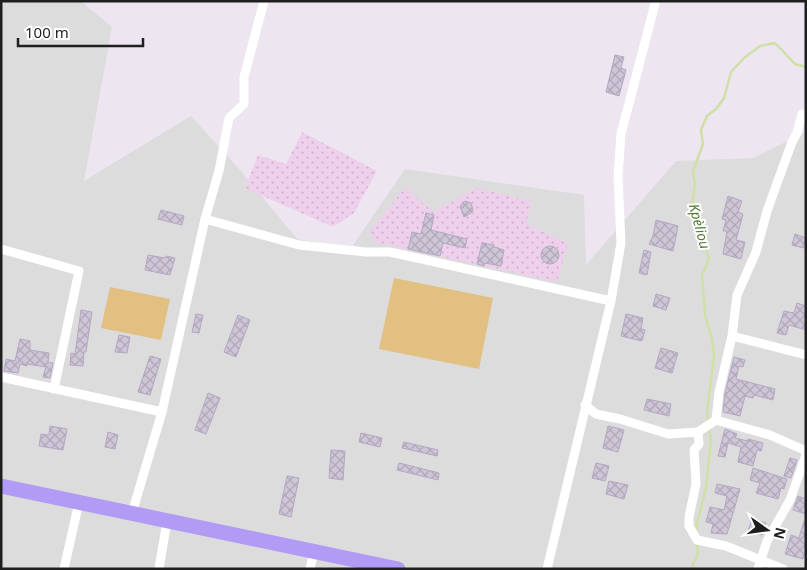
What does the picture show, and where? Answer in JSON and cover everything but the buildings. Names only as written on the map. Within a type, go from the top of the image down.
[{"type":"highway","points":[[1,486],[398,569]]},
{"type":"street","points":[[132,513],[162,412],[204,219],[219,171],[229,118],[244,104],[244,77],[264,1]]},
{"type":"street","points":[[546,569],[610,301],[621,243],[618,176],[620,134],[655,4]]},
{"type":"street","points":[[714,422],[732,336],[737,295],[756,252],[767,210],[792,142],[801,135],[802,114]]},
{"type":"street","points":[[204,219],[299,245],[366,252],[390,252],[610,301]]},
{"type":"street","points":[[1,249],[79,271],[54,388]]},
{"type":"street","points":[[732,336],[806,355]]},
{"type":"street","points":[[1,377],[162,412]]},
{"type":"street","points":[[585,405],[596,414],[620,419],[668,434],[701,430],[714,422],[770,435],[806,453],[790,500],[768,541],[759,565]]},
{"type":"street","points":[[701,430],[699,444],[694,450],[696,484],[689,517],[689,526],[697,540],[726,546],[759,565],[783,569]]},
{"type":"street","points":[[64,569],[78,502]]},
{"type":"street","points":[[159,569],[167,521]]},
{"type":"street","points":[[310,569],[314,551]]},
{"type":"shaded area","points":[[1,1],[81,1],[112,27],[84,181],[191,116],[241,171],[297,239],[351,248],[405,169],[584,195],[586,265],[676,161],[753,158],[806,132],[806,569],[1,569]]},
{"type":"shaded area","points":[[302,132],[377,171],[354,213],[333,227],[245,188],[258,155],[286,164]]},
{"type":"shaded area","points":[[405,187],[433,212],[476,188],[531,201],[526,224],[568,243],[557,282],[375,242],[370,232]]},
{"type":"shaded area","points":[[394,278],[493,298],[479,369],[379,349]]},
{"type":"shaded area","points":[[110,287],[170,299],[161,340],[101,328]]},
{"type":"waterway","name":"Kpèliou","points":[[708,423],[707,412],[714,355],[712,339],[705,315],[702,276],[709,259],[692,206],[695,184],[693,171],[703,144],[701,130],[707,116],[716,109],[724,98],[731,72],[744,58],[760,46],[775,43],[795,64],[806,67]]},
{"type":"waterway","name":"Kpèliou","points":[[696,532],[706,488],[711,439],[709,429]]},
{"type":"waterway","name":"Kpèliou","points":[[691,569],[698,553],[697,542]]}]
